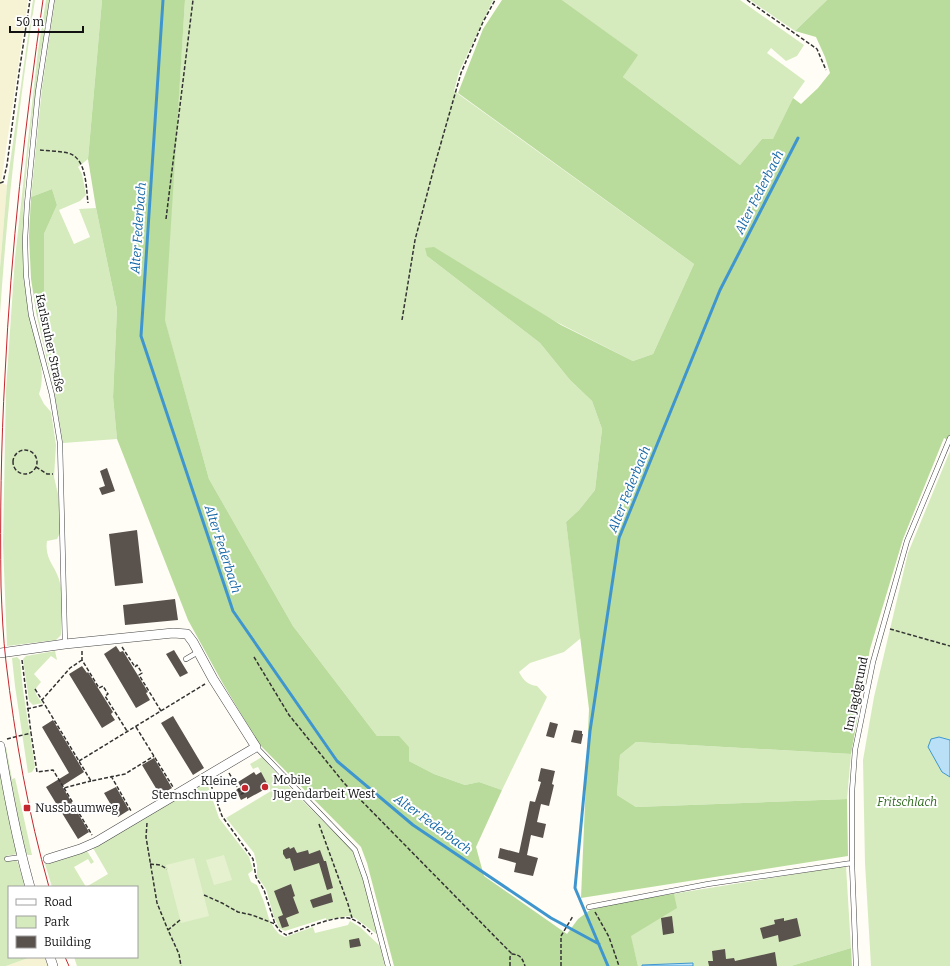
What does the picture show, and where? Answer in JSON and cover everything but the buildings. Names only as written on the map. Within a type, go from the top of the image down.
[{"type":"street","points":[[0,654],[66,644],[181,633],[190,637],[214,680],[256,747],[176,793],[96,842],[80,849],[48,859]]},
{"type":"street","points":[[0,746],[6,783],[30,886]]},
{"type":"lane","name":"Karlsruher Straße","points":[[52,0],[39,85],[25,233],[26,275],[31,315],[52,395],[60,443],[66,644]]},
{"type":"lane","name":"Im Jagdgrund","points":[[856,966],[852,863],[852,792],[855,750],[873,662],[907,541],[950,438]]},
{"type":"lane","points":[[186,659],[198,652]]},
{"type":"lane","points":[[256,747],[355,850],[365,878],[388,966]]},
{"type":"lane","points":[[7,858],[22,857]]},
{"type":"lane","points":[[590,906],[708,884],[852,863]]},
{"type":"path","points":[[0,183],[3,182],[7,165],[30,0]]},
{"type":"path","points":[[166,219],[193,0]]},
{"type":"path","points":[[402,320],[415,240],[461,73],[483,22],[495,0]]},
{"type":"path","points":[[747,0],[817,49],[826,70]]},
{"type":"path","points":[[32,148],[70,154],[76,159],[85,173],[88,203]]},
{"type":"path","points":[[26,450],[30,451],[37,459],[36,467],[31,472],[19,472],[14,466],[14,458],[18,452],[26,450]]},
{"type":"path","points":[[36,467],[46,474],[61,475]]},
{"type":"path","points":[[883,627],[950,646]]},
{"type":"path","points":[[121,639],[121,645],[135,667],[137,665],[142,673],[139,675],[161,711]]},
{"type":"path","points":[[20,650],[27,709],[37,772],[53,770],[96,842]]},
{"type":"path","points":[[254,657],[289,715],[344,783],[512,954],[517,954],[521,957],[525,966]]},
{"type":"path","points":[[42,700],[70,668],[82,660],[99,688],[103,686],[108,694],[105,696],[127,732]]},
{"type":"path","points":[[79,761],[214,680]]},
{"type":"path","points":[[35,689],[91,781]]},
{"type":"path","points":[[27,709],[44,705]]},
{"type":"path","points":[[136,726],[176,793]]},
{"type":"path","points":[[7,738],[31,733]]},
{"type":"path","points":[[64,788],[125,774],[154,756]]},
{"type":"path","points":[[224,765],[241,794],[244,793]]},
{"type":"path","points":[[207,775],[222,816],[253,859],[256,877],[264,890],[275,924],[280,931],[286,934],[319,922],[341,918],[352,918]]},
{"type":"path","points":[[111,776],[136,818]]},
{"type":"path","points":[[317,809],[317,816],[352,918],[376,939],[381,939]]},
{"type":"path","points":[[146,812],[148,818],[146,837],[157,903],[179,954],[181,966]]},
{"type":"path","points":[[150,864],[160,865],[167,869]]},
{"type":"path","points":[[204,895],[238,912],[252,915],[275,924]]},
{"type":"path","points":[[590,906],[608,936],[619,966]]},
{"type":"path","points":[[561,966],[561,936],[573,916]]},
{"type":"path","points":[[168,930],[180,920]]},
{"type":"path","points":[[510,966],[510,957],[512,954]]},
{"type":"shaded area","points":[[0,0],[28,0],[1,183],[7,185],[0,268]]},
{"type":"shaded area","points":[[28,958],[45,958],[48,966],[6,966]]},
{"type":"green space","points":[[33,0],[35,0],[10,196],[0,314],[0,268],[7,185]]},
{"type":"green space","points":[[46,0],[50,0],[43,50],[41,50],[28,158],[24,201],[23,245],[29,311],[41,363],[42,374],[39,394],[44,404],[51,412],[56,445],[54,477],[58,494],[61,526],[57,539],[47,541],[47,553],[58,577],[61,588],[61,635],[56,640],[7,646],[3,544],[6,389],[15,258],[38,50]]},
{"type":"green space","points":[[55,0],[102,0],[88,159],[78,167],[82,174],[86,195],[80,201],[59,210],[74,244],[90,237],[79,209],[96,208],[117,309],[113,397],[117,439],[63,443],[54,390],[37,317],[44,313],[44,234],[57,205],[52,189],[31,197],[42,88]]},
{"type":"green space","points":[[102,0],[185,0],[165,320],[209,479],[293,626],[377,736],[399,736],[409,747],[409,761],[434,774],[465,785],[479,782],[502,790],[476,847],[484,876],[567,934],[578,919],[590,910],[622,902],[674,894],[677,908],[631,936],[638,966],[394,966],[367,863],[361,847],[259,744],[222,682],[188,620],[117,439],[113,397],[117,309],[96,208],[88,159]]},
{"type":"green space","points":[[185,0],[493,0],[459,72],[454,91],[694,264],[653,354],[633,361],[427,256],[540,343],[570,380],[592,401],[602,429],[595,490],[579,510],[566,522],[581,638],[564,652],[530,663],[519,672],[526,682],[537,686],[547,697],[502,790],[479,782],[465,785],[434,774],[409,761],[409,747],[377,736],[293,626],[209,479],[164,321]]},
{"type":"green space","points":[[502,0],[562,0],[638,55],[623,77],[740,165],[762,139],[773,139],[793,98],[801,104],[818,88],[830,73],[816,37],[795,31],[827,0],[950,0],[950,441],[944,438],[903,539],[870,649],[851,754],[636,742],[620,755],[617,795],[636,807],[847,799],[848,856],[581,898],[589,709],[566,522],[579,510],[595,490],[602,429],[592,401],[570,380],[540,343],[427,256],[425,248],[434,247],[561,325],[633,361],[653,354],[694,264],[458,93],[483,29]]},
{"type":"green space","points":[[562,0],[740,0],[804,45],[797,56],[786,61],[771,48],[767,53],[805,81],[793,98],[773,140],[762,139],[740,165],[623,77],[637,55]]},
{"type":"green space","points":[[750,0],[827,0],[795,31]]},
{"type":"green space","points":[[52,189],[57,205],[44,234],[44,313],[37,317],[31,279],[29,236],[31,197]]},
{"type":"green space","name":"Fritschlach","points":[[950,451],[950,740],[939,737],[942,772],[950,777],[950,966],[871,966],[865,863],[863,760],[874,697],[908,553]]},
{"type":"green space","points":[[55,651],[57,660],[51,656],[34,674],[41,682],[36,688],[36,694],[42,703],[33,705],[29,701],[23,659],[26,656]]},
{"type":"green space","points":[[17,657],[20,660],[35,767],[32,772],[28,773],[12,658]]},
{"type":"green space","points":[[636,742],[851,754],[847,799],[636,807],[617,795],[620,755]]},
{"type":"green space","points":[[4,747],[6,747],[12,779],[15,778],[32,855],[28,855],[25,852],[16,815]]},
{"type":"green space","points":[[262,757],[285,783],[352,850],[363,880],[378,935],[355,918],[349,916],[326,920],[326,918],[285,931],[279,928],[274,917],[266,889],[257,876],[257,865],[254,853],[226,818],[271,791],[258,767],[253,769],[250,764]]},
{"type":"green space","points":[[0,775],[17,854],[6,856],[7,859],[16,860],[18,863],[25,886],[8,886],[8,958],[28,958],[6,966],[0,966]]},
{"type":"green space","points":[[205,782],[207,783],[219,818],[249,857],[253,870],[248,874],[251,882],[257,885],[269,919],[279,934],[285,937],[313,927],[315,933],[348,925],[350,921],[360,927],[380,946],[385,966],[77,966],[74,958],[138,958],[138,886],[88,886],[108,874],[93,848]]},
{"type":"green space","points":[[87,851],[94,862],[91,864],[88,859],[74,867],[85,886],[52,886],[45,864]]},
{"type":"green space","points":[[224,855],[232,880],[214,885],[206,860]]},
{"type":"green space","points":[[194,858],[209,916],[181,923],[166,865]]},
{"type":"green space","points":[[846,866],[851,948],[791,966],[638,966],[622,902]]},
{"type":"green space","points":[[851,948],[852,966],[791,966]]},
{"type":"water","points":[[939,737],[950,740],[950,777],[942,772],[928,747],[931,739]]},
{"type":"water","points":[[693,963],[693,966],[642,966],[642,965]]},
{"type":"waterway","name":"Alter Federbach","points":[[163,0],[141,336],[233,611],[337,761],[413,825],[551,918],[599,944]]},
{"type":"waterway","name":"Alter Federbach","points":[[608,966],[575,888],[590,731],[619,538],[720,290],[798,138]]},
{"type":"tram line","points":[[43,0],[30,93],[11,281],[1,480],[1,595],[6,662],[23,775],[41,859],[49,886]]},
{"type":"tram line","points":[[65,958],[69,966]]},
{"type":"place","name":"Mobile Jugendarbeit West","points":[[265,787]]},
{"type":"place","name":"Kleine Sternschnuppe","points":[[245,788]]},
{"type":"place","name":"Nussbaumweg","points":[[27,808]]}]
